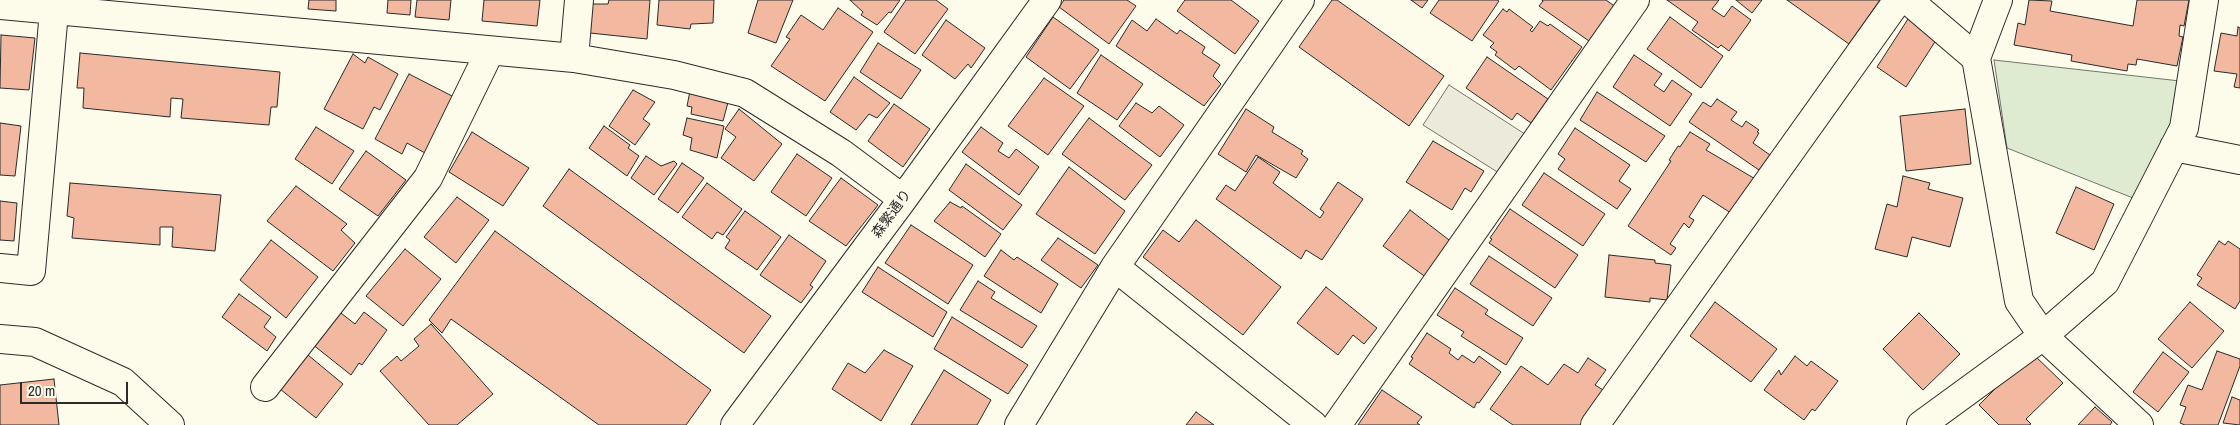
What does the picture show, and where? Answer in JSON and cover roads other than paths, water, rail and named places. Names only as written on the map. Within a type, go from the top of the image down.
[{"type":"street","points":[[574,58],[579,0]]},
{"type":"street","name":"森繁通り","points":[[734,425],[903,199],[1047,0]]},
{"type":"street","points":[[1019,425],[1115,267],[1300,0]]},
{"type":"street","points":[[1337,425],[1635,0]]},
{"type":"street","points":[[1595,425],[1898,0]]},
{"type":"street","points":[[1908,0],[1976,58]]},
{"type":"street","points":[[1998,0],[1976,58],[2019,301],[2043,336],[2139,425]]},
{"type":"street","points":[[1921,425],[2043,336],[2105,282],[2184,128],[2204,0]]},
{"type":"street","points":[[0,4],[55,5],[490,51],[574,58],[674,75],[744,93],[841,153],[903,199]]},
{"type":"street","points":[[0,268],[31,271],[55,5]]},
{"type":"street","points":[[265,387],[428,178],[490,51]]},
{"type":"street","points":[[2174,147],[2240,160]]},
{"type":"street","points":[[1115,267],[1313,425]]},
{"type":"street","points":[[0,339],[35,342],[123,382],[170,425]]}]
